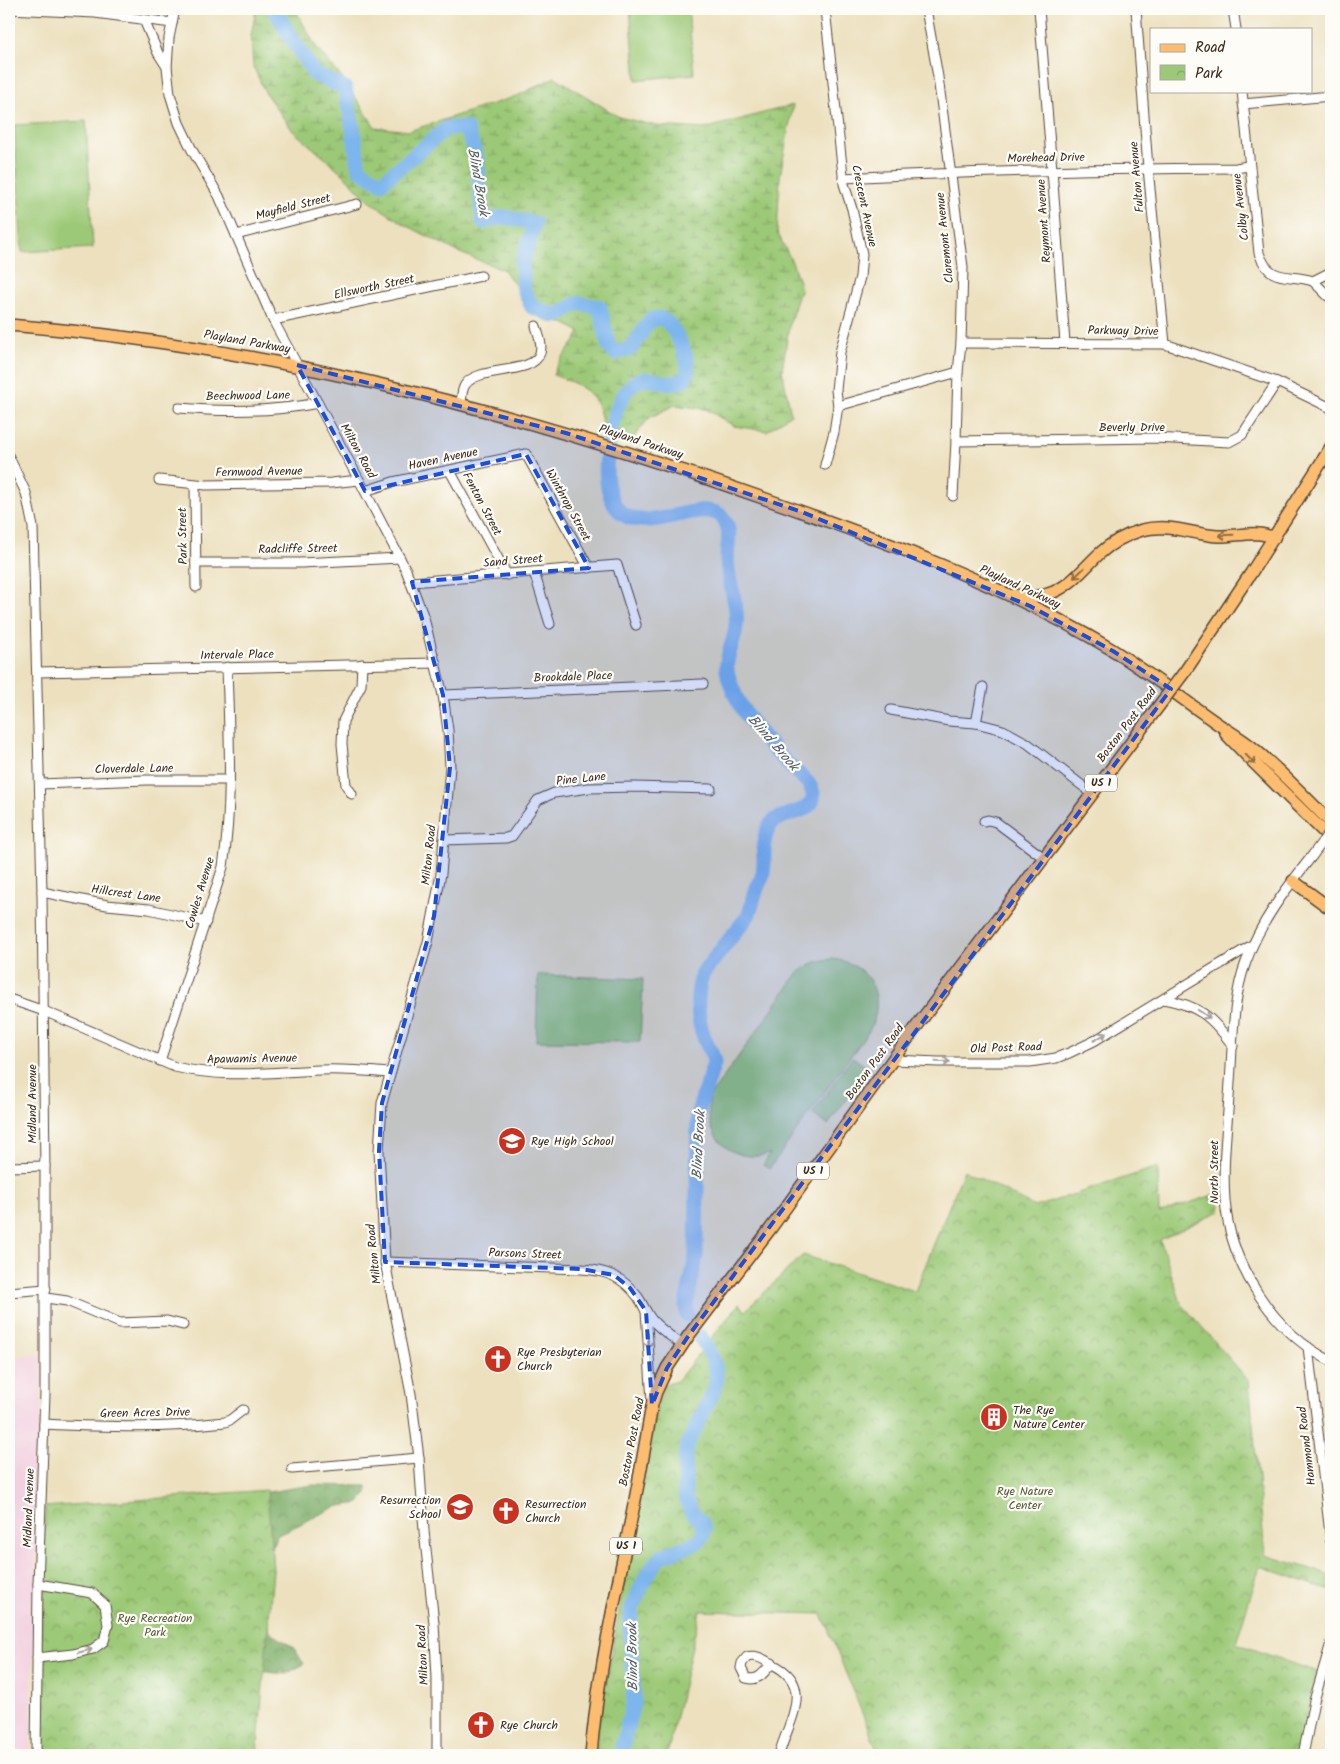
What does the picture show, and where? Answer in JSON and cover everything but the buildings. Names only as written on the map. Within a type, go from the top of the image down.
[{"type":"main road","name":"Playland Parkway","points":[[9,325],[62,329],[156,341],[297,365],[461,404],[588,440],[802,512],[945,568],[999,592],[1058,620],[1113,651],[1160,681],[1256,750],[1331,823]]},
{"type":"main road","name":"Boston Post Road","points":[[591,1755],[594,1712],[602,1663],[652,1405],[661,1380],[682,1345],[771,1228],[922,1019],[1186,670],[1274,538],[1331,447]]},
{"type":"main road","points":[[999,592],[1026,597],[1056,591],[1073,579],[1100,553],[1115,542],[1144,530],[1166,527],[1214,536],[1254,533],[1274,538]]},
{"type":"main road","name":"Playland Parkway","points":[[1217,723],[1248,757],[1331,838]]},
{"type":"main road","points":[[1292,881],[1331,909]]},
{"type":"street","points":[[9,9],[89,13],[172,23]]},
{"type":"street","name":"Milton Road","points":[[175,9],[167,67],[170,94],[179,123],[188,143],[219,196],[273,320],[412,582],[424,618],[444,695],[450,748],[444,840],[438,895],[428,942],[389,1073],[382,1103],[379,1151],[385,1262],[410,1394],[419,1458],[424,1531],[434,1622],[437,1677],[437,1755]]},
{"type":"street","name":"Crescent Avenue","points":[[825,9],[843,178],[862,254],[860,277],[840,352],[836,390],[838,406],[834,432],[825,465]]},
{"type":"street","name":"Claremont Avenue","points":[[926,9],[951,172],[963,267],[953,496]]},
{"type":"street","name":"Reymont Avenue","points":[[1039,9],[1064,343]]},
{"type":"street","name":"Fulton Avenue","points":[[1136,9],[1148,168],[1165,344]]},
{"type":"street","points":[[1233,9],[1236,28]]},
{"type":"street","points":[[144,20],[158,53],[167,67]]},
{"type":"street","name":"Colby Avenue","points":[[1242,92],[1248,166],[1259,253],[1263,265],[1279,276],[1304,278],[1314,282],[1328,296],[1331,296]]},
{"type":"street","points":[[1243,104],[1331,96]]},
{"type":"street","name":"Morehead Drive","points":[[843,178],[951,172],[1236,168],[1248,166]]},
{"type":"street","name":"Mayfield Street","points":[[236,235],[357,204]]},
{"type":"street","points":[[1314,282],[1331,272]]},
{"type":"street","name":"Ellsworth Street","points":[[273,320],[481,276]]},
{"type":"street","points":[[461,404],[462,392],[468,381],[486,374],[525,365],[537,359],[541,347],[536,326]]},
{"type":"street","name":"Parkway Drive","points":[[961,343],[1165,344],[1277,382],[1331,408]]},
{"type":"street","points":[[838,406],[958,372]]},
{"type":"street","name":"Beverly Drive","points":[[956,441],[1155,438],[1229,442],[1242,435],[1277,382]]},
{"type":"street","name":"Beechwood Lane","points":[[179,408],[276,410],[318,403]]},
{"type":"street","name":"Haven Avenue","points":[[365,491],[393,482],[526,454]]},
{"type":"street","name":"Winthrop Street","points":[[526,454],[589,568]]},
{"type":"street","name":"Midland Avenue","points":[[9,457],[26,493],[33,527],[40,784],[46,1294],[44,1424],[38,1584],[36,1755]]},
{"type":"street","name":"Fenton Street","points":[[450,471],[507,574]]},
{"type":"street","name":"Fernwood Avenue","points":[[158,480],[195,485],[331,483],[359,480]]},
{"type":"street","name":"Park Street","points":[[195,485],[196,587]]},
{"type":"street","name":"Radcliffe Street","points":[[196,563],[301,562],[400,558]]},
{"type":"street","name":"Sand Street","points":[[412,582],[617,565],[636,626]]},
{"type":"street","points":[[534,572],[550,624]]},
{"type":"street","name":"Intervale Place","points":[[37,672],[436,663]]},
{"type":"street","points":[[352,794],[346,785],[342,744],[343,721],[361,685],[362,664]]},
{"type":"street","name":"Cowles Avenue","points":[[160,1061],[206,922],[226,851],[229,780],[227,667]]},
{"type":"street","name":"Brookdale Place","points":[[444,695],[703,684]]},
{"type":"street","points":[[976,723],[983,687]]},
{"type":"street","points":[[891,710],[949,721],[976,723],[1003,730],[1027,743],[1093,794]]},
{"type":"street","name":"Cloverdale Lane","points":[[40,784],[146,780],[229,780]]},
{"type":"street","name":"Pine Lane","points":[[444,840],[506,838],[512,836],[538,800],[554,794],[589,788],[711,789]]},
{"type":"street","points":[[984,821],[996,822],[1044,858]]},
{"type":"street","name":"Old Post Road","points":[[894,1060],[1016,1063],[1056,1058],[1069,1054],[1094,1041],[1252,945],[1292,881],[1331,830]]},
{"type":"street","name":"Hillcrest Lane","points":[[42,892],[114,906],[150,908],[206,922]]},
{"type":"street","name":"North Street","points":[[1252,945],[1241,981],[1233,1046],[1224,1186],[1225,1201],[1231,1231],[1242,1263],[1256,1291],[1276,1317],[1308,1347],[1331,1361]]},
{"type":"street","name":"Apawamis Avenue","points":[[9,999],[44,1011],[174,1067],[213,1074],[345,1070],[389,1073]]},
{"type":"street","points":[[1164,999],[1186,1005],[1208,1016],[1233,1046]]},
{"type":"street","points":[[9,1167],[45,1166]]},
{"type":"street","name":"Parsons Street","points":[[385,1262],[595,1270],[614,1275],[622,1280],[639,1298],[646,1311],[659,1327],[682,1345]]},
{"type":"street","points":[[9,1292],[46,1294],[120,1323],[136,1324],[167,1321],[183,1324]]},
{"type":"street","points":[[646,1311],[652,1405]]},
{"type":"street","name":"Hammond Road","points":[[1308,1347],[1331,1542]]},
{"type":"street","name":"Green Acres Drive","points":[[44,1424],[121,1428],[187,1426],[225,1422],[243,1410]]},
{"type":"street","points":[[292,1468],[419,1458]]},
{"type":"street","points":[[37,1658],[72,1654],[93,1649],[104,1641],[108,1624],[105,1604],[92,1593],[38,1584]]},
{"type":"street","points":[[1303,1755],[1314,1701],[1331,1643]]},
{"type":"street","points":[[772,1663],[786,1671],[790,1676],[796,1704],[795,1714],[782,1743],[779,1755]]},
{"type":"highlighted area","points":[[297,365],[566,433],[802,512],[1030,606],[1113,651],[1171,689],[689,1335],[667,1368],[652,1405],[646,1311],[630,1288],[614,1275],[581,1269],[385,1262],[379,1151],[382,1103],[434,916],[450,767],[443,695],[412,582],[589,568],[526,454],[365,491]]},
{"type":"shaded area","points":[[43,1355],[30,1755],[9,1755],[9,1356]]},
{"type":"green space","points":[[256,9],[295,9],[316,47],[346,83],[375,127],[409,131],[517,96],[555,77],[619,117],[657,126],[704,129],[793,105],[780,176],[777,232],[793,264],[801,288],[790,321],[782,370],[791,414],[767,431],[734,426],[706,409],[675,405],[649,418],[630,442],[603,434],[602,421],[596,401],[584,389],[553,375],[558,363],[580,332],[564,323],[550,322],[538,316],[504,270],[460,253],[404,224],[369,201],[340,171],[293,131],[266,94],[253,66],[251,36]]},
{"type":"green space","points":[[630,9],[688,9],[694,74],[636,80]]},
{"type":"green space","points":[[86,121],[93,248],[22,252],[14,125]]},
{"type":"green space","points":[[833,959],[846,962],[866,975],[876,995],[874,1019],[869,1031],[769,1169],[763,1165],[770,1154],[743,1155],[731,1151],[722,1144],[710,1123],[711,1095],[795,977],[812,964],[822,960]]},
{"type":"green space","points":[[538,975],[643,979],[640,1042],[536,1041]]},
{"type":"green space","points":[[853,1057],[868,1068],[828,1125],[812,1114]]},
{"type":"green space","name":"Rye Nature Center","points":[[1158,1167],[1159,1213],[1219,1193],[1220,1211],[1160,1240],[1181,1303],[1249,1381],[1265,1555],[1331,1575],[1331,1591],[1260,1566],[1236,1643],[1317,1672],[1298,1755],[879,1755],[822,1614],[700,1611],[667,1755],[596,1755],[599,1721],[654,1419],[664,1385],[677,1381],[739,1304],[745,1311],[803,1255],[915,1291],[964,1170],[1035,1207]]},
{"type":"green space","points":[[312,1485],[367,1486],[367,1493],[359,1503],[335,1507],[276,1536],[257,1593],[270,1632],[293,1647],[304,1664],[286,1674],[248,1670],[169,1501],[208,1494],[268,1492]]},
{"type":"green space","name":"Rye Recreation Park","points":[[267,1490],[273,1570],[257,1755],[38,1755],[45,1507]]},
{"type":"waterway","name":"Blind Brook","points":[[274,9],[314,74],[345,88],[359,169],[381,183],[447,128],[466,128],[477,158],[483,222],[504,217],[535,223],[522,263],[524,290],[532,307],[556,316],[578,303],[600,307],[609,347],[615,353],[631,349],[650,320],[661,318],[667,322],[677,335],[687,361],[687,374],[683,380],[672,383],[643,379],[637,381],[628,389],[621,400],[615,414],[608,446],[606,462],[608,487],[616,507],[629,517],[645,520],[697,511],[712,511],[723,518],[729,533],[727,559],[736,609],[735,632],[727,663],[730,681],[737,699],[750,720],[786,763],[808,783],[813,796],[811,803],[807,807],[781,817],[771,824],[764,841],[763,875],[748,916],[703,973],[700,981],[698,998],[699,1016],[702,1032],[714,1063],[698,1115],[696,1256],[686,1306],[687,1315]]},
{"type":"waterway","name":"Blind Brook","points":[[620,1755],[634,1700],[630,1627],[632,1607],[655,1563],[662,1556],[698,1542],[704,1530],[702,1523],[691,1511],[685,1498],[685,1459],[688,1443],[714,1391],[716,1383],[714,1362],[700,1336]]},
{"type":"place","name":"Rye High School","points":[[512,1141]]},
{"type":"place","name":"Rye Presbyterian Church","points":[[498,1359]]},
{"type":"place","name":"The Rye Nature Center","points":[[994,1417]]},
{"type":"place","name":"Resurrection School","points":[[460,1507]]},
{"type":"place","name":"Resurrection Church","points":[[506,1511]]},
{"type":"place","name":"Rye Church","points":[[481,1725]]}]
